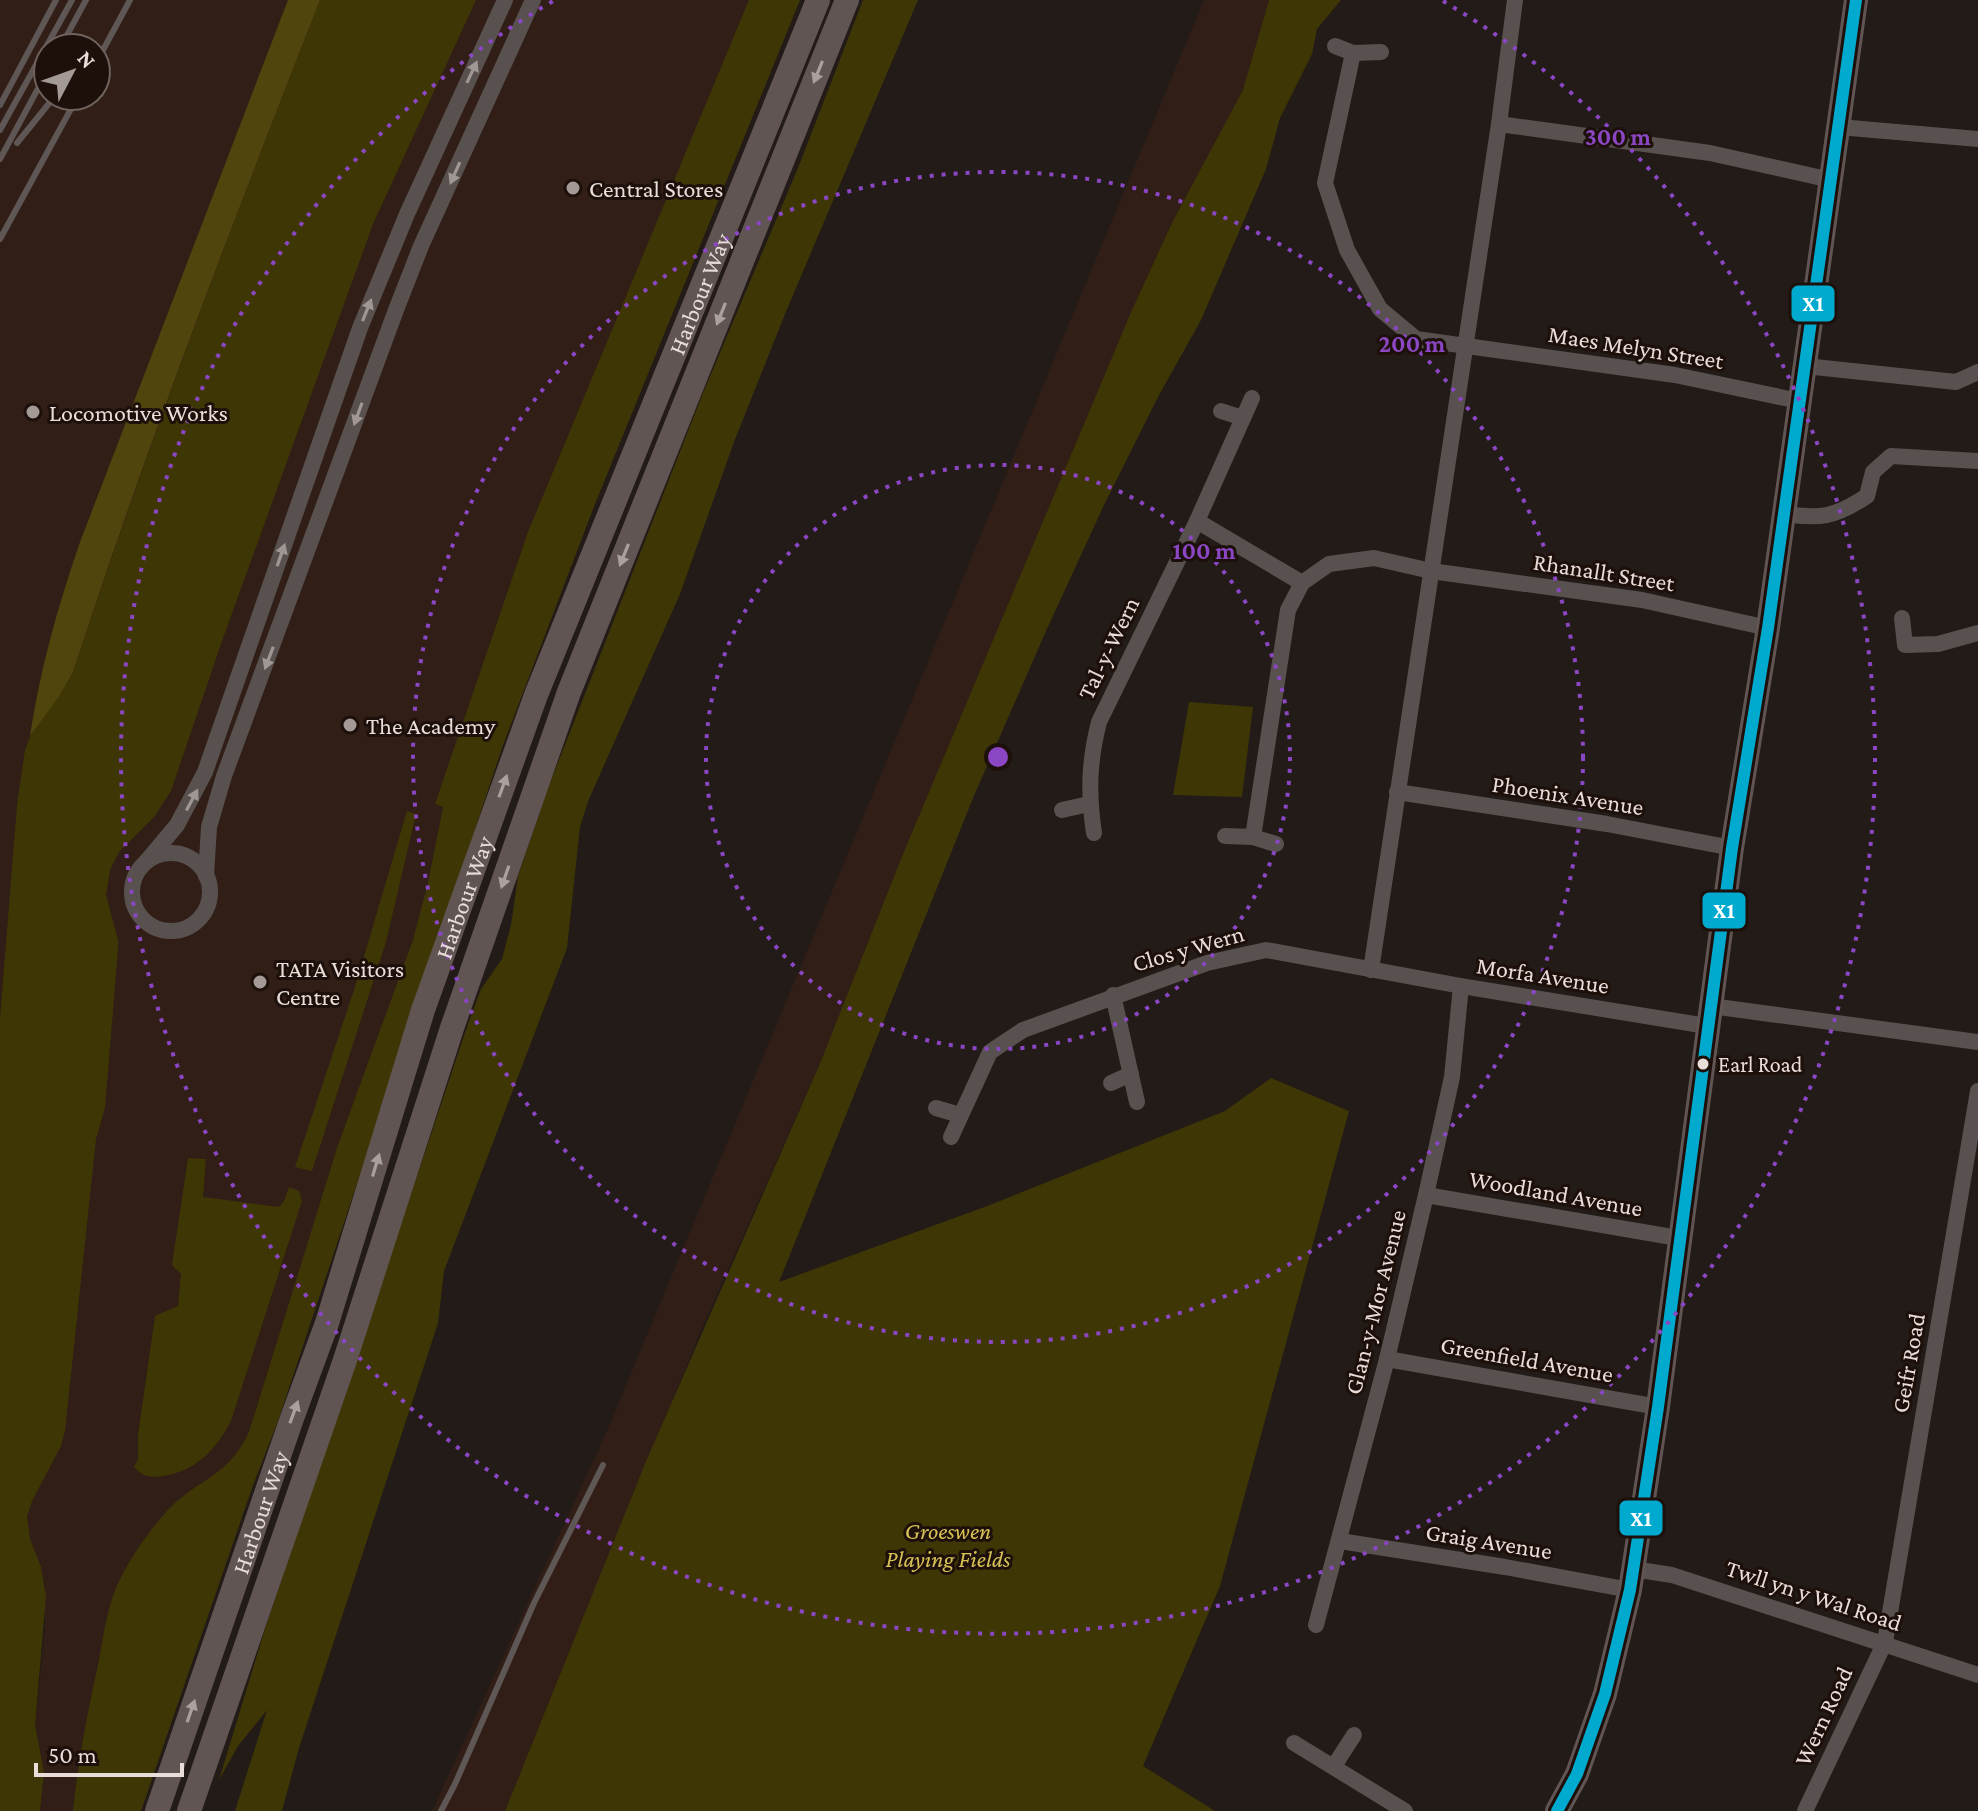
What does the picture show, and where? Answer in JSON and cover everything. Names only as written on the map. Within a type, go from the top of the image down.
[{"type":"main road","name":"Harbour Way","points":[[157,1811],[327,1323],[423,1010],[536,695],[818,0]]},
{"type":"main road","name":"Harbour Way","points":[[189,1811],[345,1360],[452,1028],[569,692],[847,0]]},
{"type":"main road","points":[[1557,1811],[1577,1774],[1605,1694],[1632,1580],[1732,848],[1768,628],[1856,0]]},
{"type":"street","points":[[505,0],[407,214],[360,328],[205,772],[177,825],[134,880],[133,901],[142,918],[157,928],[184,928],[200,917],[209,897],[206,876],[209,827],[224,776],[421,246],[533,0]]},
{"type":"street","points":[[1371,970],[1515,0]]},
{"type":"street","points":[[1335,46],[1353,53],[1381,52]]},
{"type":"street","name":"Maes Melyn Street","points":[[1353,53],[1325,183],[1347,250],[1380,309],[1416,339],[1675,375],[1799,401]]},
{"type":"street","points":[[1499,124],[1710,153],[1831,180]]},
{"type":"street","points":[[1839,127],[1978,139]]},
{"type":"street","points":[[1805,366],[1956,382],[1978,372]]},
{"type":"street","name":"Tal-y-Wern","points":[[1094,833],[1089,804],[1090,755],[1099,722],[1197,521],[1252,398]]},
{"type":"street","points":[[1221,411],[1243,418]]},
{"type":"street","points":[[1782,514],[1821,518],[1843,512],[1867,496],[1873,472],[1891,456],[1978,461]]},
{"type":"street","points":[[1197,521],[1302,583]]},
{"type":"street","points":[[1253,837],[1288,610],[1302,583],[1329,564],[1374,558],[1431,571]]},
{"type":"street","name":"Rhanallt Street","points":[[1431,571],[1642,600],[1768,628]]},
{"type":"street","points":[[1902,618],[1905,645],[1938,644],[1978,633]]},
{"type":"street","name":"Phoenix Avenue","points":[[1397,792],[1607,824],[1732,848]]},
{"type":"street","points":[[1062,810],[1089,804]]},
{"type":"street","points":[[1225,836],[1253,837],[1276,844]]},
{"type":"street","points":[[146,862],[156,856],[179,854],[200,866],[206,876]]},
{"type":"street","name":"Clos y Wern","points":[[951,1137],[990,1052],[1023,1030],[1207,963],[1266,950],[1371,970]]},
{"type":"street","name":"Morfa Avenue","points":[[1371,970],[1461,986],[1709,1016]]},
{"type":"street","name":"Glan-y-Mor Avenue","points":[[1316,1625],[1387,1359],[1426,1195],[1452,1077],[1461,986]]},
{"type":"street","name":"Clos y Wern","points":[[1113,995],[1137,1102]]},
{"type":"street","points":[[1709,1016],[1978,1042]]},
{"type":"street","points":[[1111,1083],[1131,1074]]},
{"type":"street","name":"Geifr Road","points":[[1885,1642],[1978,1091]]},
{"type":"street","points":[[936,1108],[960,1115]]},
{"type":"street","name":"Woodland Avenue","points":[[1426,1195],[1678,1238]]},
{"type":"street","name":"Greenfield Avenue","points":[[1387,1359],[1658,1407]]},
{"type":"street","name":"Graig Avenue","points":[[1340,1541],[1505,1567],[1632,1580]]},
{"type":"street","name":"Twll yn y Wal Road","points":[[1632,1580],[1672,1575],[1885,1642],[1978,1675]]},
{"type":"street","name":"Wern Road","points":[[1805,1811],[1885,1642]]},
{"type":"street","points":[[1334,1766],[1354,1735]]},
{"type":"street","points":[[1294,1743],[1405,1811]]},
{"type":"shaded area","points":[[0,0],[800,0],[595,504],[503,745],[356,1187],[102,1811],[40,1811],[44,1772],[35,1725],[45,1627],[45,1584],[30,1542],[0,1811]]},
{"type":"shaded area","points":[[288,0],[320,0],[161,418],[73,672],[30,736],[50,638],[80,542]]},
{"type":"shaded area","points":[[1204,0],[1293,0],[703,1326],[505,1811],[432,1811],[606,1433]]},
{"type":"green space","points":[[320,0],[476,0],[373,224],[171,791],[154,817],[119,852],[110,870],[106,895],[118,950],[105,1108],[96,1139],[65,1431],[61,1446],[27,1516],[46,1596],[35,1725],[44,1772],[40,1811],[0,1811],[0,1018],[17,805],[25,750],[33,729],[60,695],[73,672],[192,334]]},
{"type":"green space","points":[[749,0],[800,0],[595,504],[503,745],[278,1421],[141,1811],[73,1811],[84,1735],[113,1597],[130,1560],[160,1519],[231,1460],[249,1432],[338,1145],[413,940],[443,807],[435,804],[528,532]]},
{"type":"green space","points":[[863,0],[918,0],[785,314],[734,442],[680,594],[589,799],[580,827],[567,948],[444,1271],[438,1323],[299,1748],[282,1811],[235,1811],[267,1710],[238,1746],[219,1780],[265,1629],[468,1024],[481,989],[502,959],[511,925],[518,876],[548,788],[703,393],[798,168]]},
{"type":"green space","name":"Groeswen Playing Fields","points":[[1269,0],[1341,0],[1317,29],[1312,54],[1280,118],[1266,169],[1201,320],[1104,505],[1046,631],[973,798],[779,1282],[990,1205],[1225,1111],[1271,1078],[1349,1111],[1220,1586],[1143,1766],[1215,1811],[505,1811],[647,1459],[821,1061],[903,854],[1132,310],[1172,223],[1243,90]]},
{"type":"green space","points":[[1189,702],[1253,707],[1242,797],[1173,795]]},
{"type":"green space","points":[[407,811],[416,814],[386,942],[312,1171],[295,1167],[354,990]]},
{"type":"green space","points":[[188,1158],[206,1159],[203,1197],[279,1207],[289,1187],[299,1191],[302,1201],[231,1421],[219,1441],[196,1464],[175,1473],[151,1477],[134,1467],[138,1459],[138,1435],[155,1316],[178,1306],[181,1274],[172,1265]]},
{"type":"railway","points":[[0,105],[56,0]]},
{"type":"railway","points":[[0,130],[72,0]]},
{"type":"railway","points":[[69,32],[86,0]]},
{"type":"railway","points":[[112,33],[130,0]]},
{"type":"railway","points":[[0,159],[32,100]]},
{"type":"railway","points":[[17,143],[42,112]]},
{"type":"railway","points":[[0,239],[69,112]]},
{"type":"railway","points":[[441,1811],[534,1603],[603,1465]]},
{"type":"transit line","name":"X1","points":[[1557,1811],[1577,1774],[1605,1694],[1630,1590],[1658,1407],[1732,848],[1768,628],[1856,0]]},
{"type":"place","name":"Central Stores","points":[[573,188]]},
{"type":"place","name":"Locomotive Works","points":[[33,412]]},
{"type":"place","name":"The Academy","points":[[350,725]]},
{"type":"place","name":"TATA Visitors Centre","points":[[260,982]]},
{"type":"place","name":"Earl Road","points":[[1703,1064]]}]
